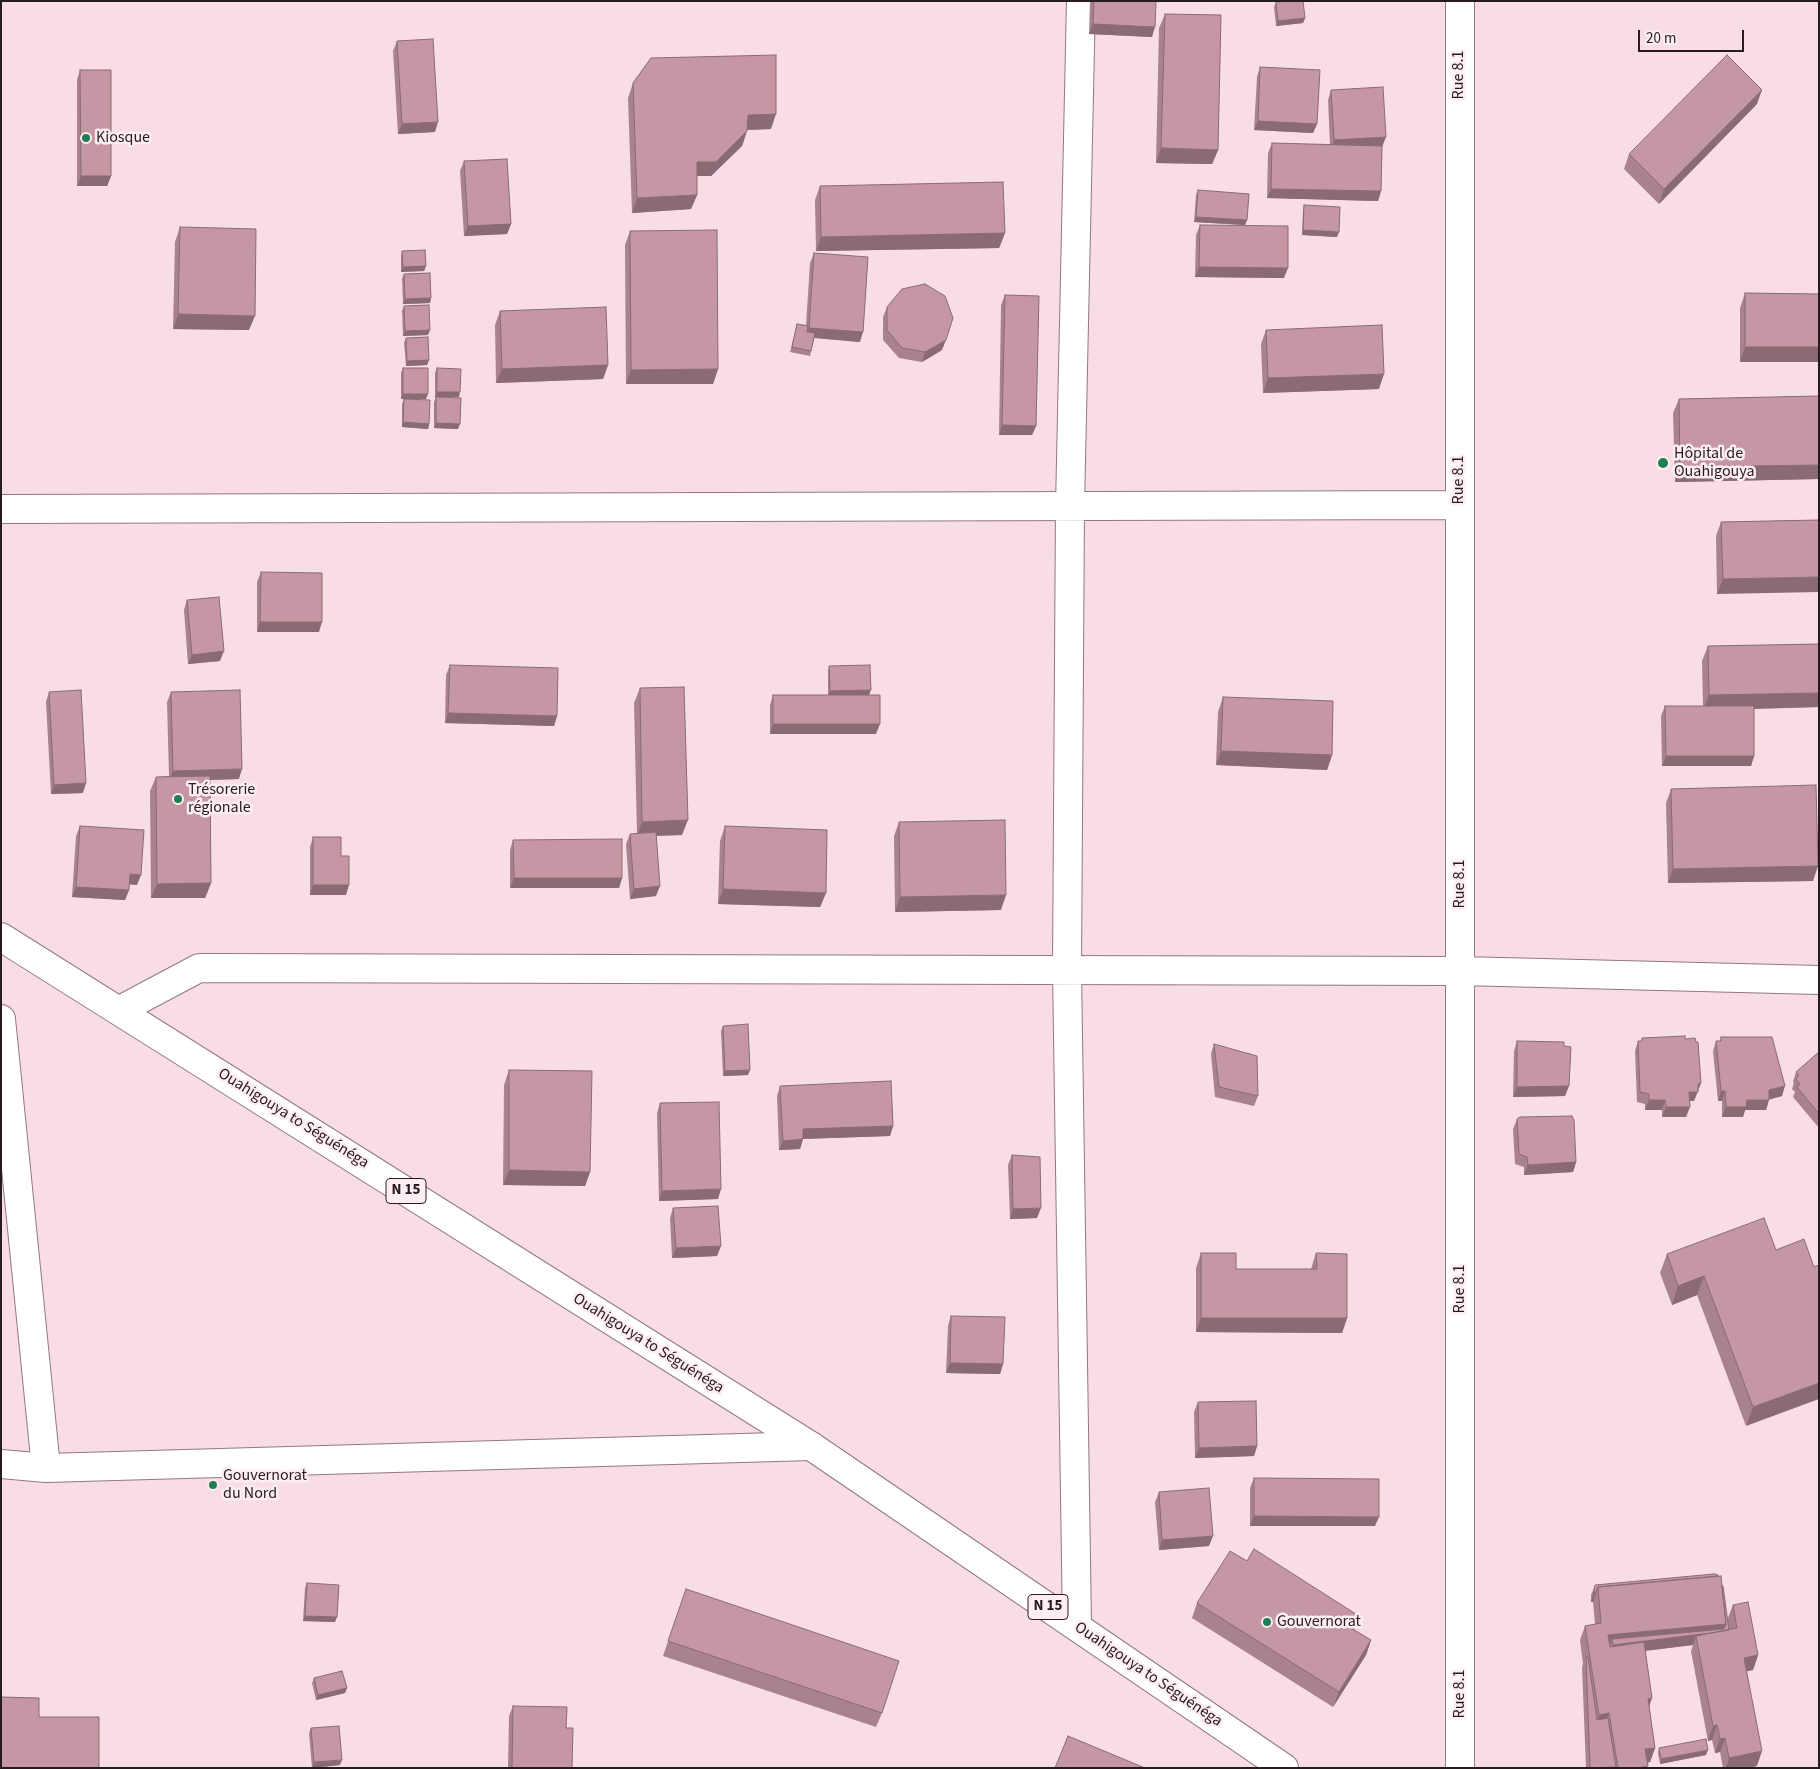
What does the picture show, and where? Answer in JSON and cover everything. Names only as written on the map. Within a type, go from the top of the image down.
[{"type":"street","points":[[1077,1626],[1068,970],[1070,506],[1081,1]]},
{"type":"street","name":"Rue 8.1","points":[[1460,1],[1458,505],[1461,971],[1460,1768]]},
{"type":"street","points":[[1,508],[1458,505]]},
{"type":"street","name":"Ouahigouya to Séguénéga","points":[[1,937],[120,1010],[811,1446],[1284,1768]]},
{"type":"street","points":[[120,1010],[200,968],[1461,971],[1819,980]]},
{"type":"street","points":[[1,1019],[46,1468]]},
{"type":"street","points":[[1,1464],[46,1468],[811,1446]]},
{"type":"building","points":[[1094,1],[1156,1],[1155,27],[1093,24]]},
{"type":"building","points":[[1303,1],[1305,18],[1278,21],[1276,2]]},
{"type":"building","points":[[1165,14],[1221,15],[1218,150],[1161,148]]},
{"type":"building","points":[[433,39],[438,122],[402,124],[397,41]]},
{"type":"building","points":[[776,55],[776,114],[748,115],[747,131],[716,162],[697,162],[697,195],[637,198],[633,83],[651,58]]},
{"type":"building","points":[[1727,55],[1762,90],[1664,189],[1629,154]]},
{"type":"building","points":[[1260,67],[1320,70],[1317,124],[1258,121]]},
{"type":"building","points":[[80,70],[111,70],[111,176],[81,176]]},
{"type":"building","points":[[1383,87],[1386,137],[1334,140],[1331,90]]},
{"type":"building","points":[[1272,143],[1382,146],[1381,191],[1271,189]]},
{"type":"building","points":[[507,159],[511,224],[468,226],[464,161]]},
{"type":"building","points":[[1003,182],[1005,233],[821,237],[820,186]]},
{"type":"building","points":[[1198,190],[1249,194],[1247,220],[1196,217]]},
{"type":"building","points":[[1304,205],[1340,207],[1339,232],[1303,230]]},
{"type":"building","points":[[1200,225],[1288,226],[1288,268],[1199,267]]},
{"type":"building","points":[[180,227],[256,229],[255,316],[178,314]]},
{"type":"building","points":[[717,230],[718,369],[631,370],[630,231]]},
{"type":"building","points":[[425,250],[426,266],[403,267],[402,251]]},
{"type":"building","points":[[814,253],[868,257],[863,332],[809,328]]},
{"type":"building","points":[[430,273],[431,298],[405,299],[404,274]]},
{"type":"building","points":[[925,284],[945,296],[953,318],[946,340],[925,352],[902,348],[887,330],[887,307],[902,289]]},
{"type":"building","points":[[1745,293],[1819,294],[1819,347],[1745,347]]},
{"type":"building","points":[[1005,295],[1039,296],[1036,426],[1002,425]]},
{"type":"building","points":[[429,305],[430,330],[405,331],[404,306]]},
{"type":"building","points":[[606,307],[608,365],[502,369],[500,311]]},
{"type":"building","points":[[797,324],[808,326],[807,332],[815,333],[811,351],[792,347]]},
{"type":"building","points":[[1382,325],[1384,374],[1268,378],[1266,330]]},
{"type":"building","points":[[428,337],[429,360],[407,361],[406,338]]},
{"type":"building","points":[[403,368],[428,368],[428,394],[403,394]]},
{"type":"building","points":[[437,368],[461,369],[460,392],[437,392]]},
{"type":"building","points":[[1819,396],[1819,465],[1680,467],[1679,399]]},
{"type":"building","points":[[436,397],[461,398],[460,424],[436,423]]},
{"type":"building","points":[[404,399],[430,400],[429,424],[403,422]]},
{"type":"building","points":[[1819,520],[1819,577],[1723,579],[1721,522]]},
{"type":"building","points":[[261,572],[322,573],[322,622],[260,622]]},
{"type":"building","points":[[219,597],[224,651],[192,655],[187,600]]},
{"type":"building","points":[[1819,644],[1819,693],[1709,695],[1708,646]]},
{"type":"building","points":[[450,665],[558,668],[557,716],[448,713]]},
{"type":"building","points":[[870,665],[871,690],[830,691],[829,666]]},
{"type":"building","points":[[684,687],[688,820],[642,822],[640,688]]},
{"type":"building","points":[[81,690],[86,783],[54,785],[49,692]]},
{"type":"building","points":[[240,690],[242,769],[173,771],[171,692]]},
{"type":"building","points":[[773,695],[880,695],[880,724],[773,724]]},
{"type":"building","points":[[1223,697],[1333,701],[1332,755],[1221,751]]},
{"type":"building","points":[[1665,706],[1754,706],[1754,756],[1666,756]]},
{"type":"building","points":[[210,776],[211,883],[157,884],[156,777]]},
{"type":"building","points":[[1816,785],[1818,866],[1673,869],[1671,789]]},
{"type":"building","points":[[1005,820],[1006,895],[900,897],[899,822]]},
{"type":"building","points":[[80,826],[144,830],[141,875],[130,874],[129,890],[76,887]]},
{"type":"building","points":[[725,826],[827,830],[826,893],[723,889]]},
{"type":"building","points":[[656,832],[660,886],[634,889],[630,834]]},
{"type":"building","points":[[313,837],[341,837],[341,856],[349,856],[349,885],[313,885]]},
{"type":"building","points":[[622,839],[622,878],[514,878],[513,840]]},
{"type":"building","points":[[748,1024],[750,1070],[725,1071],[723,1026]]},
{"type":"building","points":[[1685,1036],[1685,1039],[1695,1038],[1696,1042],[1698,1042],[1701,1083],[1698,1084],[1698,1092],[1689,1092],[1690,1107],[1666,1107],[1665,1100],[1649,1100],[1649,1094],[1640,1092],[1638,1041],[1642,1041],[1642,1038]]},
{"type":"building","points":[[1721,1037],[1772,1037],[1785,1086],[1769,1090],[1769,1100],[1747,1100],[1746,1107],[1726,1107],[1725,1091],[1721,1091],[1716,1041],[1721,1041]]},
{"type":"building","points":[[1517,1041],[1564,1042],[1564,1046],[1571,1047],[1569,1086],[1517,1087]]},
{"type":"building","points":[[1214,1044],[1257,1056],[1258,1096],[1219,1087]]},
{"type":"building","points":[[1819,1052],[1819,1114],[1797,1087],[1800,1084],[1796,1079],[1799,1075],[1796,1072]]},
{"type":"building","points":[[509,1070],[592,1071],[590,1172],[509,1170]]},
{"type":"building","points":[[891,1081],[893,1126],[803,1129],[803,1139],[783,1141],[780,1086]]},
{"type":"building","points":[[719,1102],[721,1189],[662,1191],[660,1103]]},
{"type":"building","points":[[1572,1116],[1574,1120],[1576,1162],[1528,1165],[1527,1157],[1519,1154],[1517,1119],[1520,1117]]},
{"type":"building","points":[[1012,1155],[1040,1157],[1041,1208],[1013,1209]]},
{"type":"building","points":[[718,1206],[721,1246],[676,1248],[673,1208]]},
{"type":"building","points":[[1764,1218],[1776,1250],[1804,1239],[1814,1267],[1819,1265],[1819,1383],[1753,1407],[1704,1276],[1678,1286],[1667,1254]]},
{"type":"building","points":[[1201,1253],[1236,1253],[1236,1269],[1317,1269],[1316,1253],[1347,1254],[1347,1318],[1201,1318]]},
{"type":"building","points":[[951,1316],[1005,1317],[1003,1364],[950,1363]]},
{"type":"building","points":[[1256,1401],[1257,1446],[1199,1448],[1198,1402]]},
{"type":"building","points":[[1254,1478],[1379,1479],[1379,1517],[1254,1516]]},
{"type":"building","points":[[1209,1488],[1213,1536],[1162,1540],[1159,1492]]},
{"type":"building","points":[[1254,1549],[1359,1616],[1351,1628],[1371,1640],[1339,1692],[1197,1603],[1230,1551],[1247,1561]]},
{"type":"building","points":[[1714,1574],[1718,1576],[1598,1587],[1596,1592],[1594,1592],[1595,1585]]},
{"type":"building","points":[[1721,1576],[1726,1624],[1608,1635],[1610,1647],[1644,1642],[1652,1698],[1648,1699],[1655,1748],[1645,1749],[1648,1766],[1618,1768],[1609,1713],[1599,1715],[1585,1626],[1601,1623],[1598,1587]]},
{"type":"building","points":[[307,1583],[339,1585],[337,1617],[305,1616]]},
{"type":"building","points":[[1722,1586],[1729,1630],[1613,1645],[1612,1639],[1724,1629],[1726,1624]]},
{"type":"building","points":[[686,1589],[899,1661],[882,1713],[668,1641]]},
{"type":"building","points":[[1748,1602],[1758,1655],[1744,1658],[1762,1751],[1729,1758],[1725,1738],[1720,1739],[1717,1725],[1713,1726],[1696,1636],[1737,1628],[1733,1605]]},
{"type":"building","points":[[1586,1657],[1588,1657],[1597,1720],[1608,1718],[1616,1767],[1590,1768]]},
{"type":"building","points":[[342,1671],[347,1688],[318,1695],[314,1678]]},
{"type":"building","points":[[1,1697],[39,1698],[39,1717],[99,1717],[99,1768],[1,1768]]},
{"type":"building","points":[[513,1706],[567,1707],[566,1728],[573,1728],[572,1768],[512,1768]]},
{"type":"building","points":[[339,1726],[342,1760],[314,1762],[311,1728]]},
{"type":"building","points":[[1068,1736],[1145,1768],[1055,1768]]},
{"type":"building","points":[[1706,1739],[1708,1750],[1661,1759],[1659,1748]]},
{"type":"place","name":"Kiosque","points":[[86,138]]},
{"type":"place","name":"Hôpital de Ouahigouya","points":[[1663,463]]},
{"type":"place","name":"Trésorerie régionale","points":[[178,799]]},
{"type":"place","name":"Gouvernorat du Nord","points":[[213,1485]]},
{"type":"place","name":"Gouvernorat","points":[[1267,1622]]}]
